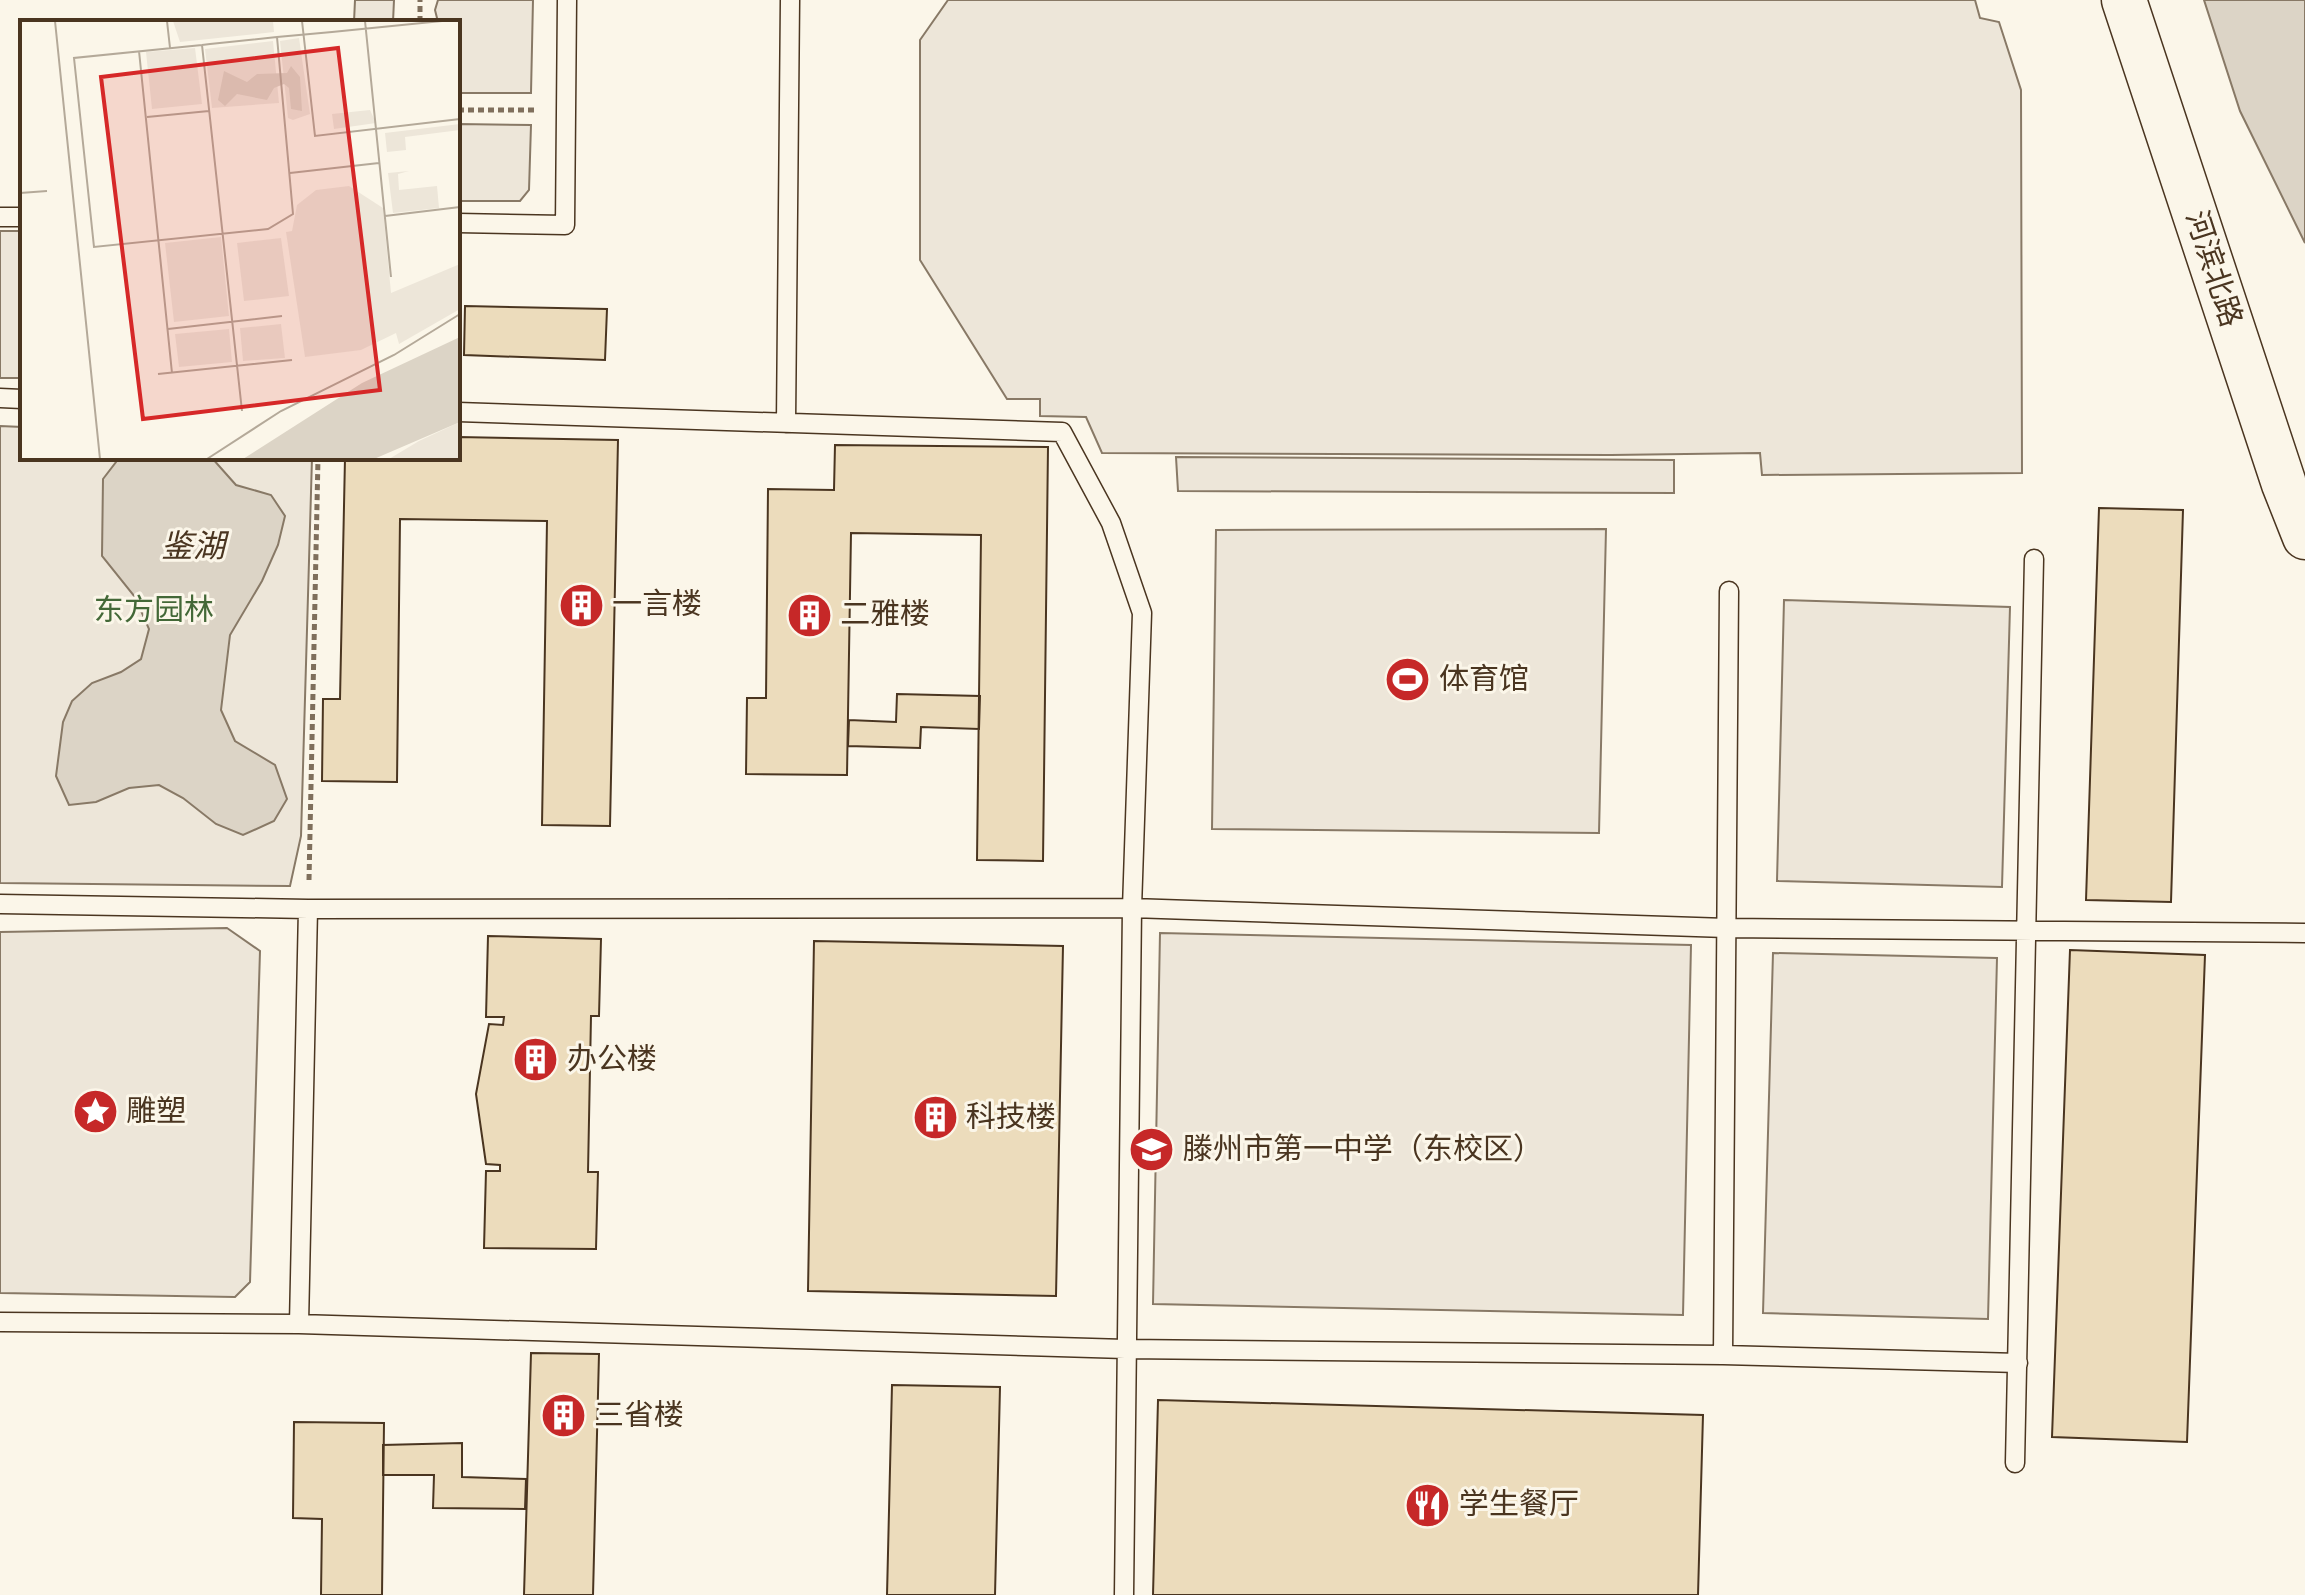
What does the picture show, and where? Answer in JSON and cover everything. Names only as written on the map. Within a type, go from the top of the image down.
[{"type":"street","name":"河滨北路","points":[[2124,0],[2284,484],[2305,537]]},
{"type":"lane","points":[[460,223],[565,225],[567,0]]},
{"type":"lane","points":[[786,423],[790,0]]},
{"type":"lane","points":[[0,398],[20,399]]},
{"type":"lane","points":[[460,412],[1062,432],[1111,523],[1142,613],[1132,908],[1124,1595]]},
{"type":"lane","points":[[2015,1463],[2034,559]]},
{"type":"lane","points":[[1723,1355],[1729,591]]},
{"type":"lane","points":[[0,904],[308,909],[1132,908],[1726,928],[2305,933]]},
{"type":"lane","points":[[299,1324],[308,909]]},
{"type":"lane","points":[[0,1322],[299,1324],[1125,1349],[1723,1355],[2018,1363]]},
{"type":"path","points":[[460,110],[567,110]]},
{"type":"path","points":[[308,909],[318,460]]},
{"type":"green space","points":[[355,0],[394,0],[393,20],[354,20]]},
{"type":"green space","points":[[438,0],[533,0],[531,93],[460,93],[460,20],[438,20],[435,10]]},
{"type":"green space","points":[[948,0],[1975,0],[1980,18],[1999,22],[2021,90],[2022,473],[1762,475],[1760,453],[1102,453],[1086,417],[1040,416],[1040,399],[1007,399],[920,260],[920,40]]},
{"type":"green space","points":[[460,124],[531,125],[529,190],[520,201],[460,201]]},
{"type":"green space","points":[[0,231],[20,231],[20,378],[0,378]]},
{"type":"green space","name":"东方园林","points":[[0,426],[20,427],[20,460],[312,460],[301,836],[290,886],[0,883]]},
{"type":"green space","points":[[1176,457],[1674,460],[1674,493],[1178,491]]},
{"type":"green space","name":"体育馆","points":[[1606,529],[1599,833],[1212,829],[1216,530]]},
{"type":"green space","points":[[1784,600],[2010,607],[2002,887],[1777,881]]},
{"type":"green space","points":[[227,928],[260,951],[250,1282],[235,1297],[0,1293],[0,932]]},
{"type":"green space","points":[[1160,933],[1691,945],[1683,1315],[1153,1304]]},
{"type":"green space","points":[[1773,953],[1997,958],[1988,1319],[1763,1313]]},
{"type":"water","points":[[2204,0],[2305,0],[2305,243],[2240,111]]},
{"type":"water","name":"鉴湖","points":[[214,460],[236,485],[271,495],[285,516],[278,545],[262,581],[230,635],[221,710],[235,741],[275,765],[287,799],[274,821],[243,835],[216,824],[183,798],[159,785],[129,788],[96,802],[69,805],[56,776],[63,722],[72,701],[92,683],[121,672],[141,659],[149,629],[135,597],[102,556],[103,479],[116,462]]},
{"type":"building","points":[[465,306],[607,309],[605,360],[464,355]]},
{"type":"building","name":"一言楼","points":[[460,437],[618,440],[610,826],[542,825],[547,521],[400,519],[397,782],[322,781],[323,699],[340,699],[345,460],[460,460]]},
{"type":"building","name":"二雅楼","points":[[835,445],[1048,447],[1043,861],[977,860],[981,535],[851,533],[847,775],[746,774],[747,698],[766,698],[768,489],[834,490]]},
{"type":"building","points":[[2099,508],[2183,510],[2171,902],[2086,900]]},
{"type":"building","points":[[897,694],[980,696],[979,729],[921,727],[920,748],[848,746],[849,720],[896,722]]},
{"type":"building","name":"办公楼","points":[[488,936],[601,939],[599,1016],[591,1016],[588,1172],[598,1172],[596,1249],[484,1248],[486,1171],[500,1171],[500,1165],[486,1164],[476,1094],[489,1024],[503,1025],[504,1017],[486,1017]]},
{"type":"building","name":"科技楼","points":[[814,941],[1063,946],[1056,1296],[808,1291]]},
{"type":"building","points":[[2070,950],[2205,955],[2187,1442],[2052,1437]]},
{"type":"building","name":"三省楼","points":[[531,1353],[599,1354],[593,1595],[524,1595]]},
{"type":"building","points":[[892,1385],[1000,1387],[995,1595],[887,1595]]},
{"type":"building","name":"学生餐厅","points":[[1158,1400],[1703,1415],[1698,1595],[1153,1595]]},
{"type":"building","points":[[294,1422],[384,1423],[382,1595],[321,1595],[322,1519],[293,1518]]},
{"type":"building","points":[[462,1443],[462,1477],[526,1479],[525,1509],[433,1508],[434,1475],[383,1475],[383,1445]]},
{"type":"place","name":"一言楼","points":[[581,605]]},
{"type":"place","name":"二雅楼","points":[[809,615]]},
{"type":"place","name":"体育馆","points":[[1408,680]]},
{"type":"place","name":"办公楼","points":[[536,1060]]},
{"type":"place","name":"雕塑","points":[[95,1112]]},
{"type":"place","name":"科技楼","points":[[935,1118]]},
{"type":"place","name":"滕州市第一中学（东校区）","points":[[1152,1150]]},
{"type":"place","name":"三省楼","points":[[563,1416]]},
{"type":"place","name":"学生餐厅","points":[[1428,1505]]}]
